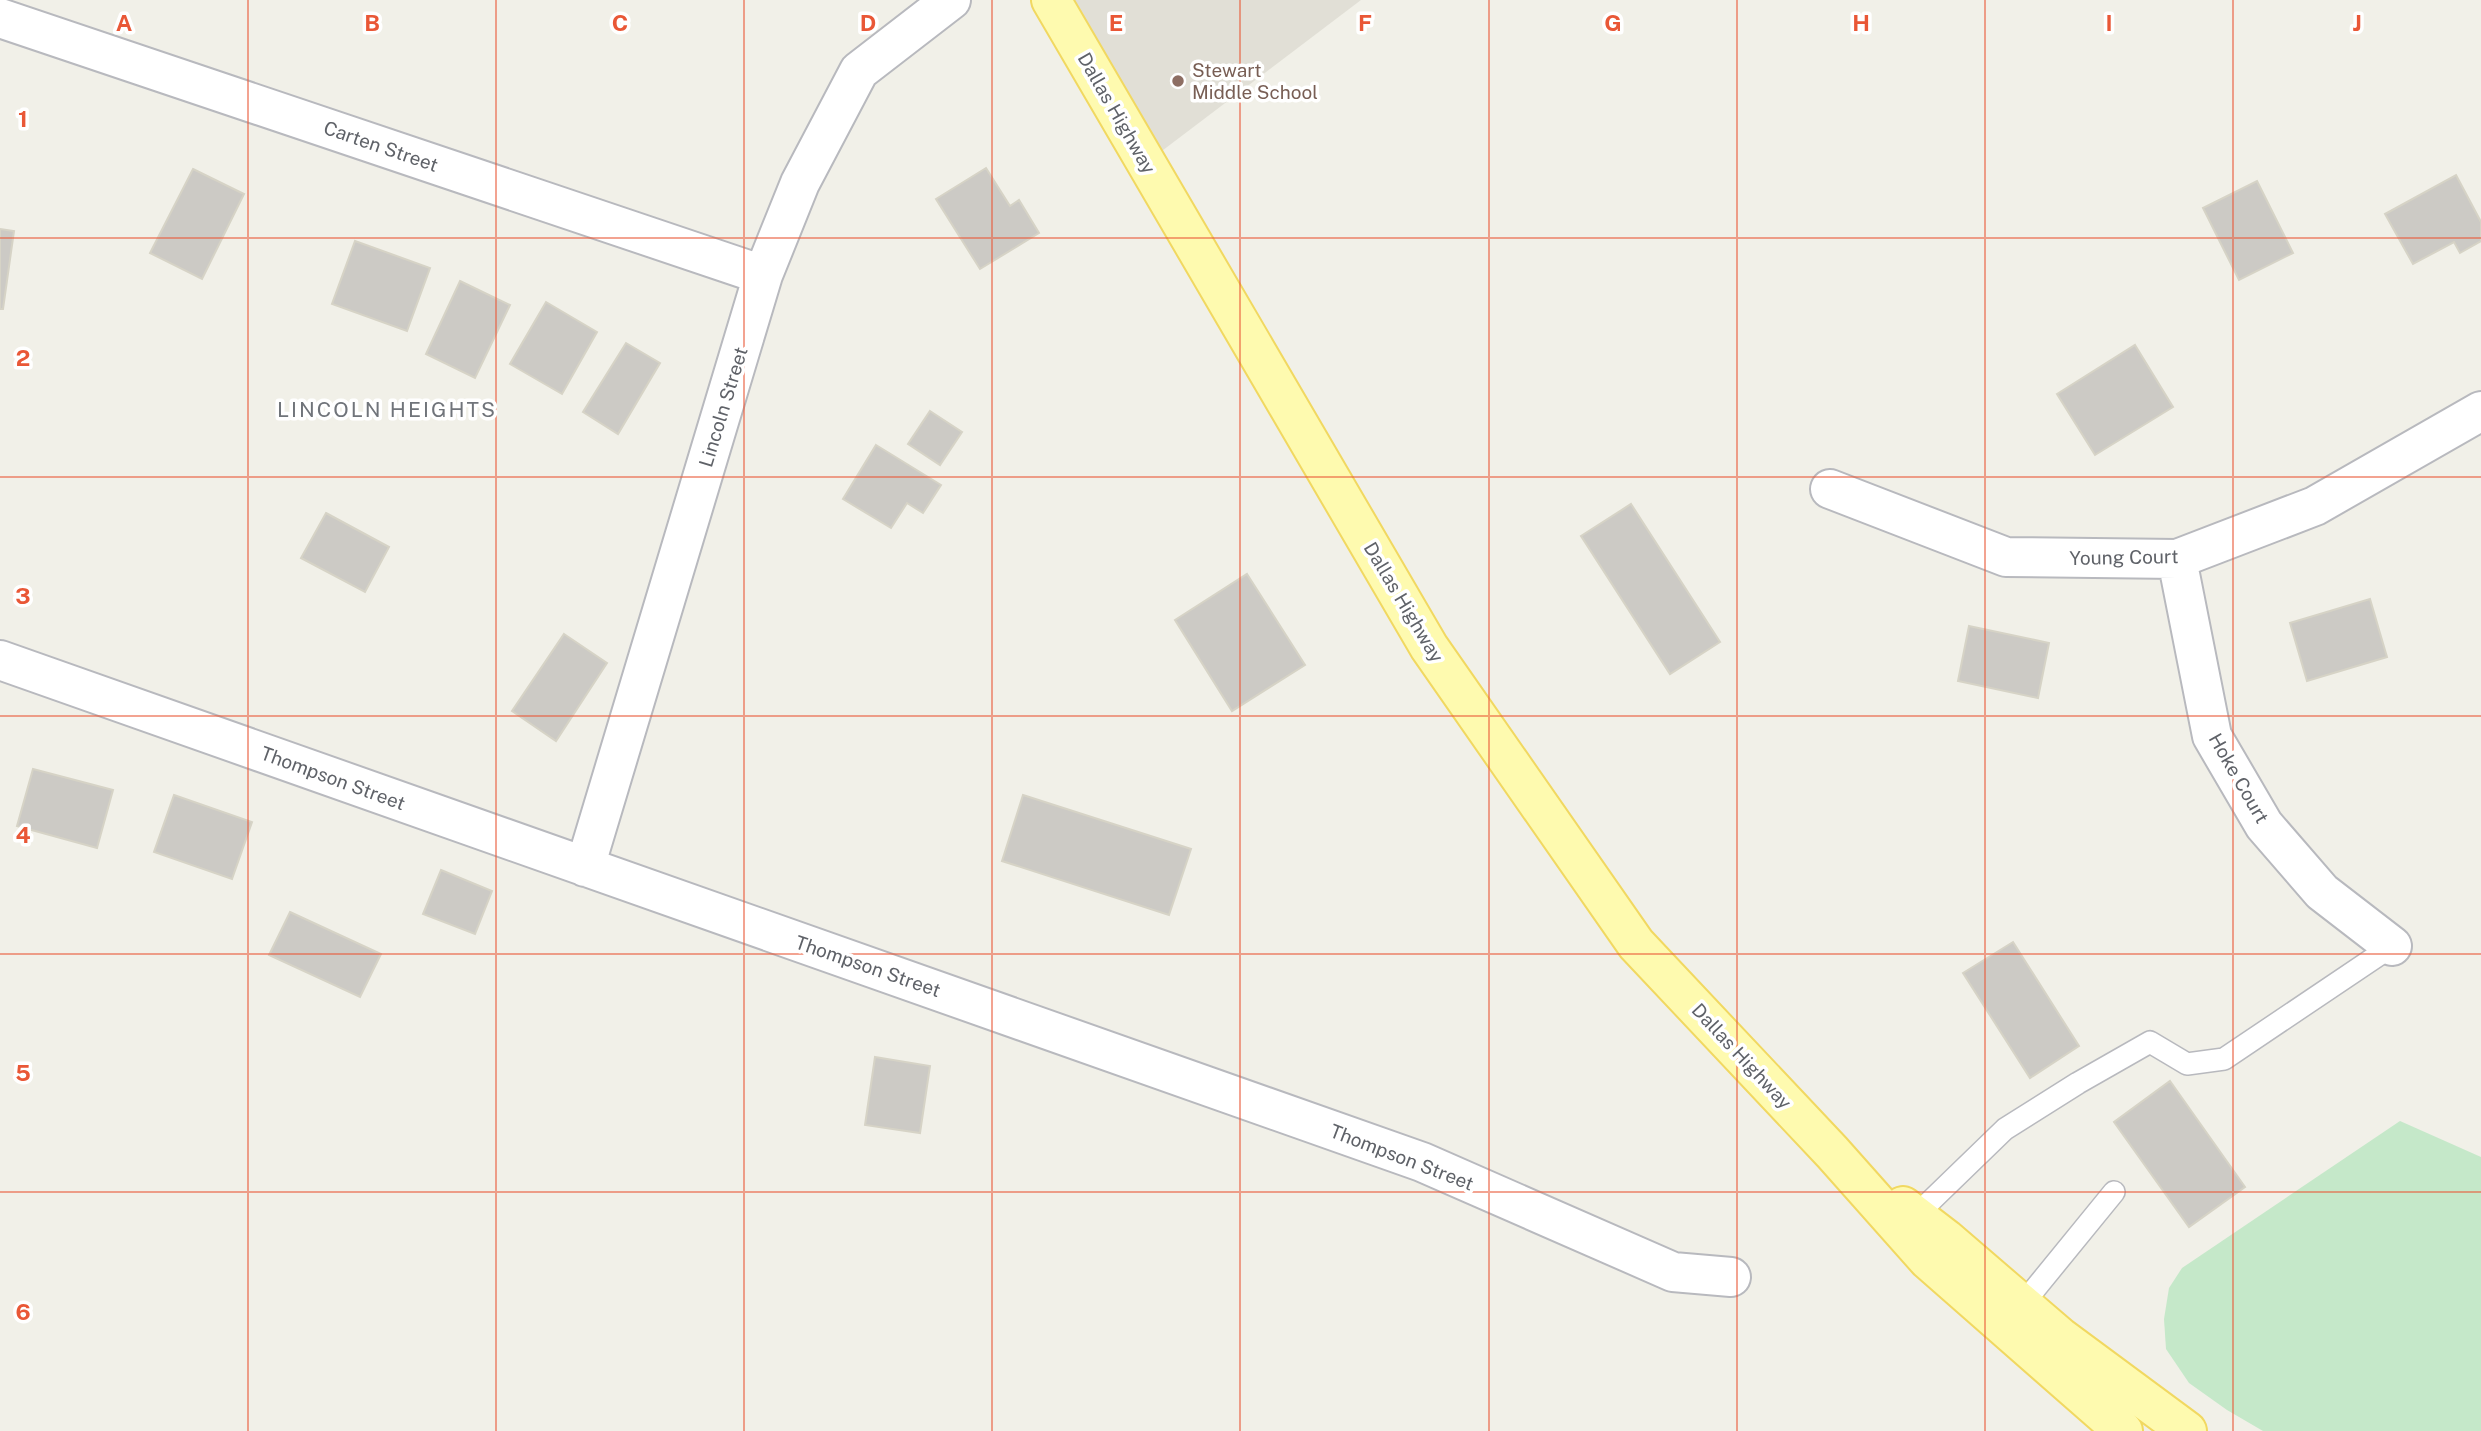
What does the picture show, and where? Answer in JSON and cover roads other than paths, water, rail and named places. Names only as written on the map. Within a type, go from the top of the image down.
[{"type":"main road","name":"Dallas Highway","points":[[1051,0],[1429,647],[1636,944],[1832,1152],[1908,1223],[1938,1269],[2123,1431]]},
{"type":"main road","name":"Dallas Highway","points":[[1908,1223],[1946,1239],[2021,1306],[2187,1431]]},
{"type":"street","name":"Lincoln Street","points":[[585,867],[763,275],[800,183],[859,72],[951,0]]},
{"type":"street","name":"Carten Street","points":[[0,18],[763,275]]},
{"type":"street","name":"Young Court","points":[[1830,489],[2007,557],[2177,559],[2315,506],[2481,411]]},
{"type":"street","name":"Hoke Court","points":[[2177,559],[2212,736],[2264,825],[2313,883],[2392,946]]},
{"type":"street","name":"Thompson Street","points":[[0,660],[1422,1162],[1673,1272],[1731,1277]]},
{"type":"lane","points":[[1908,1223],[2005,1129],[2138,1048],[2150,1042],[2187,1064],[2224,1059],[2392,946]]},
{"type":"lane","points":[[2021,1306],[2114,1192]]},
{"type":"place","name":"Stewart Middle School","points":[[1178,81]]},
{"type":"district","name":"LINCOLN HEIGHTS","points":[[387,409]]}]
